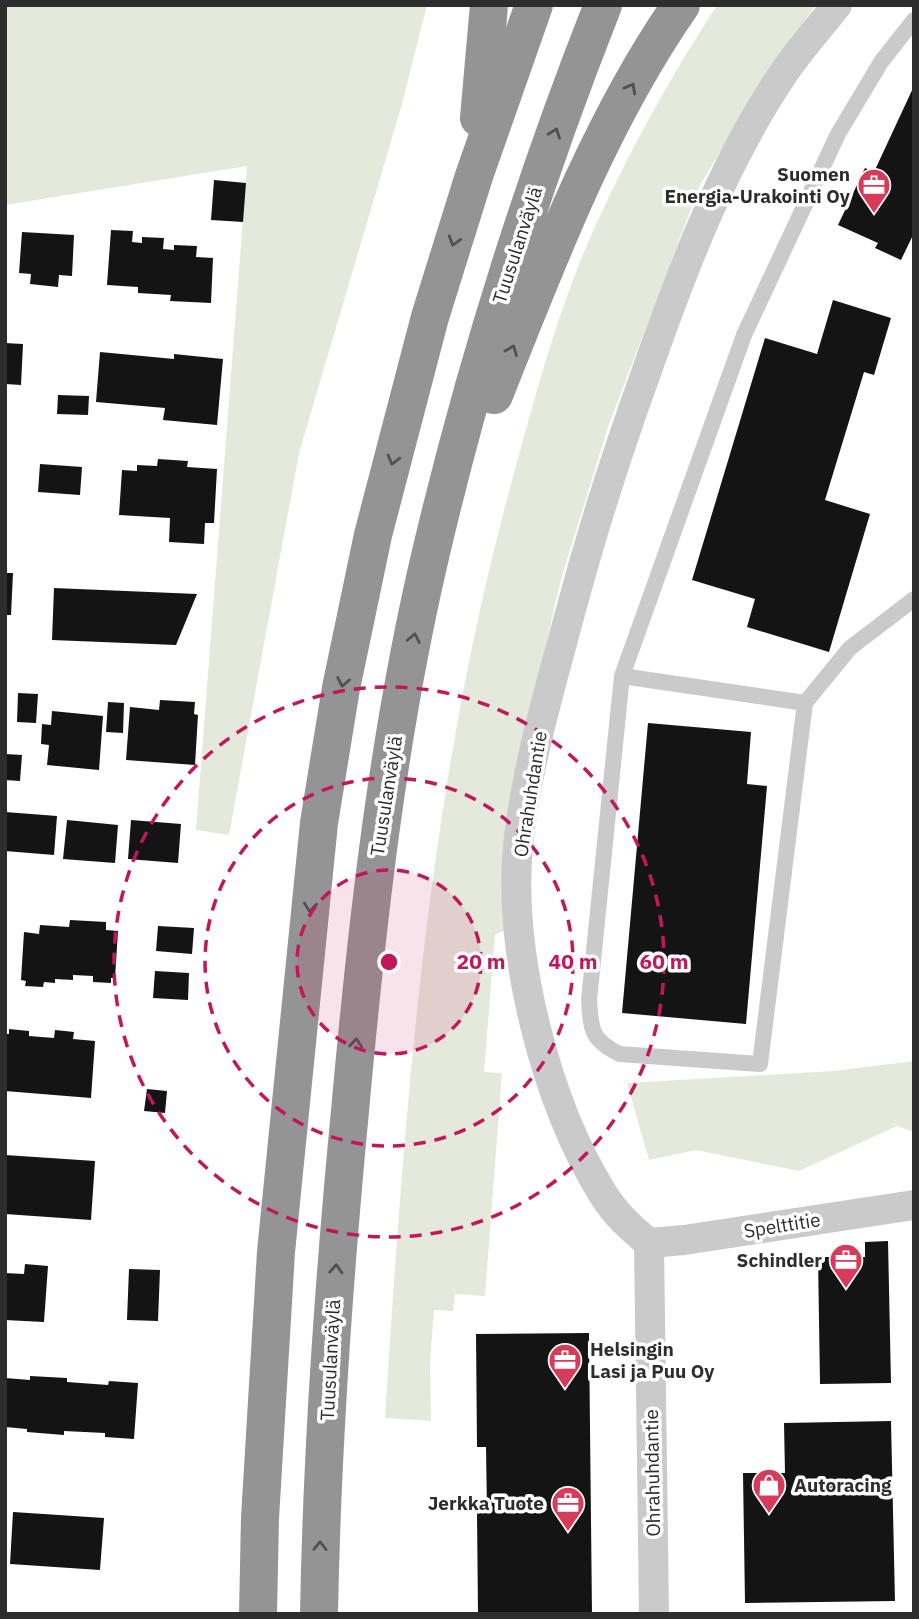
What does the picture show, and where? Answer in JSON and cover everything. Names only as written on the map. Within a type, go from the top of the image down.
[{"type":"highway","points":[[474,176],[489,5]]},
{"type":"highway","points":[[258,1614],[260,1518],[276,1252],[319,823],[341,688],[373,535],[430,317],[474,176],[534,5]]},
{"type":"highway","name":"Tuusulanväylä","points":[[319,1614],[320,1521],[336,1257],[379,833],[432,550],[489,332],[531,197],[603,5]]},
{"type":"highway","points":[[432,550],[576,199],[629,91],[681,5]]},
{"type":"street","name":"Ohrahuhdantie","points":[[654,1614],[649,1243],[627,1225],[604,1196],[574,1140],[554,1090],[534,1025],[524,966],[517,906],[520,835],[545,705],[586,552],[669,306],[711,207],[746,136],[784,72],[837,5]]},
{"type":"street","name":"Spelttitie","points":[[649,1243],[914,1205]]},
{"type":"lane","points":[[914,20],[881,62],[838,134],[744,335],[622,676],[589,1000],[591,1028],[601,1045],[620,1054],[760,1064],[805,703],[850,648],[914,598]]},
{"type":"lane","points":[[622,676],[805,703]]},
{"type":"shaded area","points":[[5,5],[427,5],[402,104],[299,453],[229,835],[196,830],[247,166],[5,205]]},
{"type":"shaded area","points":[[717,5],[816,5],[769,71],[700,185],[608,427],[560,583],[510,802],[505,930],[495,935],[484,1072],[502,1073],[485,1296],[455,1294],[453,1311],[434,1310],[430,1363],[431,1421],[385,1418],[401,1180],[425,944],[440,826],[484,593],[531,411],[572,281],[612,190],[640,136]]},
{"type":"shaded area","points":[[914,1061],[914,1132],[897,1126],[799,1171],[696,1150],[649,1160],[627,1083],[833,1071]]},
{"type":"building","points":[[914,86],[914,233],[901,260],[875,248],[878,243],[838,225],[865,168],[874,172]]},
{"type":"building","points":[[214,180],[246,183],[243,222],[211,220]]},
{"type":"building","points":[[111,230],[133,231],[132,242],[142,243],[142,237],[164,238],[163,249],[174,250],[174,245],[197,246],[196,257],[213,258],[211,303],[170,301],[171,295],[138,293],[138,287],[107,285]]},
{"type":"building","points":[[22,232],[74,235],[72,276],[59,275],[58,287],[30,284],[31,274],[19,273]]},
{"type":"building","points":[[833,300],[891,318],[874,375],[864,372],[825,500],[870,514],[829,652],[747,627],[755,599],[692,580],[765,338],[817,354]]},
{"type":"building","points":[[5,343],[23,344],[21,385],[5,384]]},
{"type":"building","points":[[100,352],[174,359],[174,354],[223,359],[217,425],[163,420],[165,408],[96,402]]},
{"type":"building","points":[[58,395],[89,396],[88,415],[57,414]]},
{"type":"building","points":[[158,459],[188,461],[187,467],[217,469],[214,523],[205,523],[204,544],[169,542],[170,518],[119,515],[122,470],[137,471],[137,465],[157,466]]},
{"type":"building","points":[[40,464],[82,467],[80,495],[38,492]]},
{"type":"building","points":[[5,573],[13,573],[11,615],[5,615]]},
{"type":"building","points":[[54,588],[197,594],[176,645],[52,640]]},
{"type":"building","points":[[18,693],[38,694],[36,723],[17,722]]},
{"type":"building","points":[[160,700],[195,702],[194,714],[198,715],[195,765],[126,760],[130,707],[159,710]]},
{"type":"building","points":[[108,702],[124,703],[123,733],[106,732]]},
{"type":"building","points":[[52,711],[103,716],[99,770],[47,765],[49,745],[41,744],[42,724],[51,725]]},
{"type":"building","points":[[648,723],[751,732],[747,784],[767,786],[746,1024],[622,1013]]},
{"type":"building","points":[[5,754],[22,755],[20,781],[5,780]]},
{"type":"building","points":[[5,812],[57,816],[54,855],[5,851]]},
{"type":"building","points":[[67,820],[118,825],[115,863],[63,859]]},
{"type":"building","points":[[131,820],[181,824],[178,863],[128,859]]},
{"type":"building","points":[[70,920],[106,922],[106,930],[118,931],[115,978],[111,978],[111,983],[93,982],[93,976],[73,975],[73,980],[55,979],[55,983],[44,982],[43,987],[25,986],[26,981],[21,980],[24,932],[39,934],[40,925],[69,927]]},
{"type":"building","points":[[158,926],[194,928],[192,954],[156,951]]},
{"type":"building","points":[[155,971],[189,973],[188,1000],[153,998]]},
{"type":"building","points":[[9,1029],[29,1031],[29,1036],[54,1038],[55,1030],[74,1032],[73,1039],[95,1041],[91,1098],[5,1091],[5,1034],[9,1034]]},
{"type":"building","points":[[147,1089],[167,1091],[165,1113],[144,1111]]},
{"type":"building","points":[[5,1155],[95,1161],[91,1220],[5,1214]]},
{"type":"building","points":[[888,1241],[891,1383],[820,1384],[818,1257],[865,1257],[865,1242]]},
{"type":"building","points":[[25,1264],[48,1266],[44,1322],[5,1320],[5,1273],[24,1274]]},
{"type":"building","points":[[129,1269],[160,1270],[158,1321],[127,1320]]},
{"type":"building","points":[[589,1333],[592,1614],[478,1614],[477,1512],[487,1512],[486,1447],[477,1447],[476,1334]]},
{"type":"building","points":[[30,1376],[67,1378],[67,1382],[108,1385],[109,1381],[138,1383],[134,1439],[105,1437],[105,1433],[64,1431],[64,1435],[5,1427],[5,1378],[30,1380]]},
{"type":"building","points":[[891,1421],[895,1601],[745,1603],[743,1473],[785,1473],[784,1423]]},
{"type":"building","points":[[13,1512],[104,1518],[100,1570],[10,1564]]},
{"type":"place","name":"Suomen Energia-Urakointi Oy","points":[[874,215]]},
{"type":"place","name":"Schindler","points":[[846,1290]]},
{"type":"place","name":"Helsingin Lasi ja Puu Oy","points":[[565,1390]]},
{"type":"place","name":"Autoracing","points":[[769,1515]]},
{"type":"place","name":"Jerkka Tuote","points":[[568,1533]]}]
